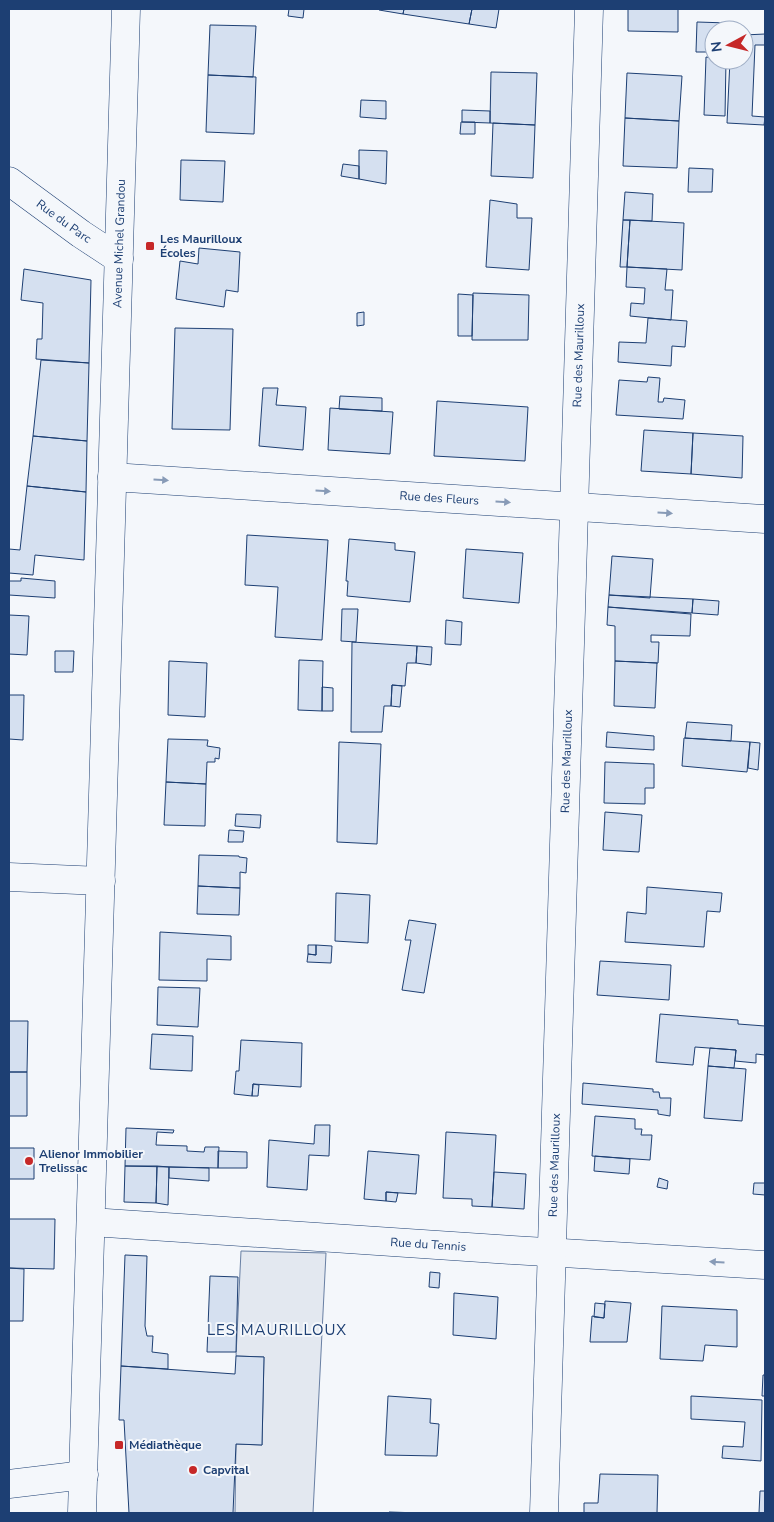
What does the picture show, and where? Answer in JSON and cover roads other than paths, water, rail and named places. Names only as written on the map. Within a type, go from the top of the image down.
[{"type":"street","name":"Avenue Michel Grandou","points":[[82,1513],[126,9]]},
{"type":"street","name":"Rue des Maurilloux","points":[[544,1513],[589,9]]},
{"type":"street","name":"Rue du Parc","points":[[9,181],[81,234],[119,259]]},
{"type":"street","name":"Rue des Fleurs","points":[[112,477],[765,519]]},
{"type":"street","points":[[9,877],[101,881]]},
{"type":"street","name":"Rue du Tennis","points":[[91,1222],[552,1253],[765,1265]]},
{"type":"street","points":[[9,1484],[84,1476]]},
{"type":"place","name":"Les Maurilloux Écoles","points":[[150,246]]},
{"type":"place","name":"Alienor Immobilier Trelissac","points":[[29,1161]]},
{"type":"place","name":"Médiathèque","points":[[119,1445]]},
{"type":"place","name":"Capvital","points":[[193,1470]]},
{"type":"district","name":"LES MAURILLOUX","points":[[277,1330]]}]
